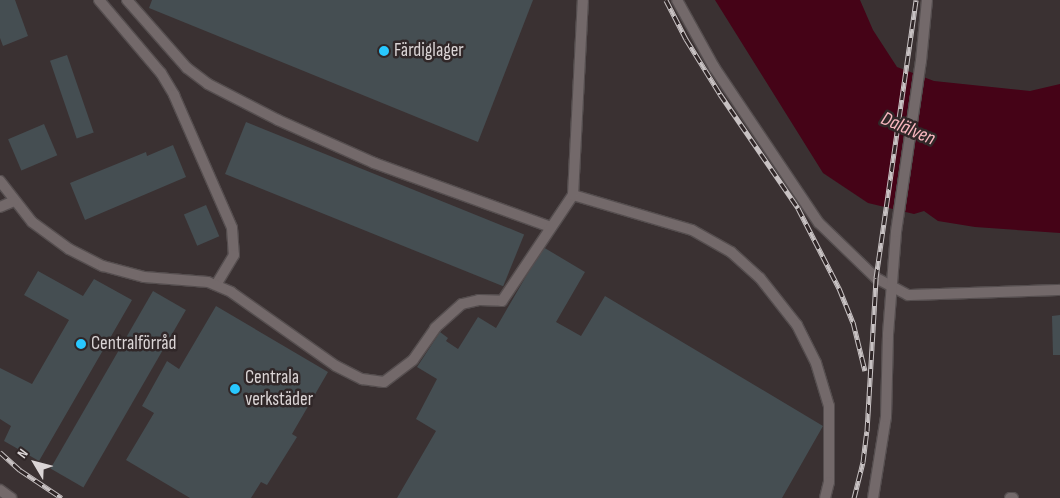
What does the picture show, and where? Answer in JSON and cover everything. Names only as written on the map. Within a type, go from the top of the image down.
[{"type":"lane","points":[[99,0],[161,73],[174,95],[232,228],[234,255],[216,286]]},
{"type":"lane","points":[[127,0],[187,68],[208,84],[278,120],[374,163],[551,227]]},
{"type":"lane","points":[[0,180],[14,201],[32,222],[69,249],[103,266],[144,277],[208,282],[231,292],[336,366],[362,379],[384,382],[413,360],[435,328],[462,304],[479,300],[502,300],[573,194],[583,0]]},
{"type":"lane","points":[[677,0],[714,67],[819,222],[876,278],[908,295],[1060,290]]},
{"type":"lane","points":[[873,498],[886,417],[896,232],[921,61],[927,0]]},
{"type":"lane","points":[[573,194],[692,230],[731,252],[760,278],[797,324],[816,363],[829,406],[829,482],[824,498]]},
{"type":"lane","points":[[0,207],[14,201]]},
{"type":"lane","points":[[0,490],[11,498]]},
{"type":"water","name":"Dalälven","points":[[715,0],[860,0],[873,30],[897,67],[934,81],[1030,91],[1060,84],[1060,233],[975,227],[938,221],[924,211],[914,214],[868,203],[823,173]]},
{"type":"building","points":[[0,0],[15,0],[28,36],[3,46],[0,38]]},
{"type":"building","name":"Färdiglager","points":[[152,0],[533,0],[478,142],[149,8]]},
{"type":"building","points":[[67,55],[94,133],[77,138],[50,61]]},
{"type":"building","points":[[246,122],[524,234],[503,286],[225,174]]},
{"type":"building","points":[[44,124],[57,155],[21,171],[8,139]]},
{"type":"building","points":[[173,145],[186,177],[85,220],[70,183],[146,152],[147,156]]},
{"type":"building","points":[[206,205],[219,236],[197,246],[184,214]]},
{"type":"building","points":[[543,247],[585,272],[556,322],[581,336],[605,296],[823,426],[782,498],[397,498],[436,431],[416,419],[437,379],[417,367],[440,332],[448,338],[446,341],[458,349],[478,317],[496,328]]},
{"type":"building","name":"Centralförråd","points":[[38,271],[83,296],[94,279],[132,300],[39,461],[4,441],[11,426],[0,419],[0,368],[32,384],[69,320],[24,295]]},
{"type":"building","points":[[153,291],[186,310],[83,488],[50,469]]},
{"type":"building","name":"Centrala verkstäder","points":[[216,306],[328,372],[292,434],[297,437],[267,485],[261,482],[251,498],[190,498],[126,460],[154,413],[142,406],[167,361],[179,369]]},
{"type":"building","points":[[1060,315],[1060,355],[1053,355],[1052,316]]},
{"type":"railway","points":[[666,0],[686,39],[720,94],[798,208],[839,288],[853,322],[865,371]]},
{"type":"railway","points":[[854,498],[863,462],[867,431],[876,278],[916,0]]},
{"type":"railway","points":[[0,452],[20,470],[62,498]]},
{"type":"place","name":"Färdiglager","points":[[384,51]]},
{"type":"place","name":"Centralförråd","points":[[81,344]]},
{"type":"place","name":"Centrala verkstäder","points":[[235,389]]}]
